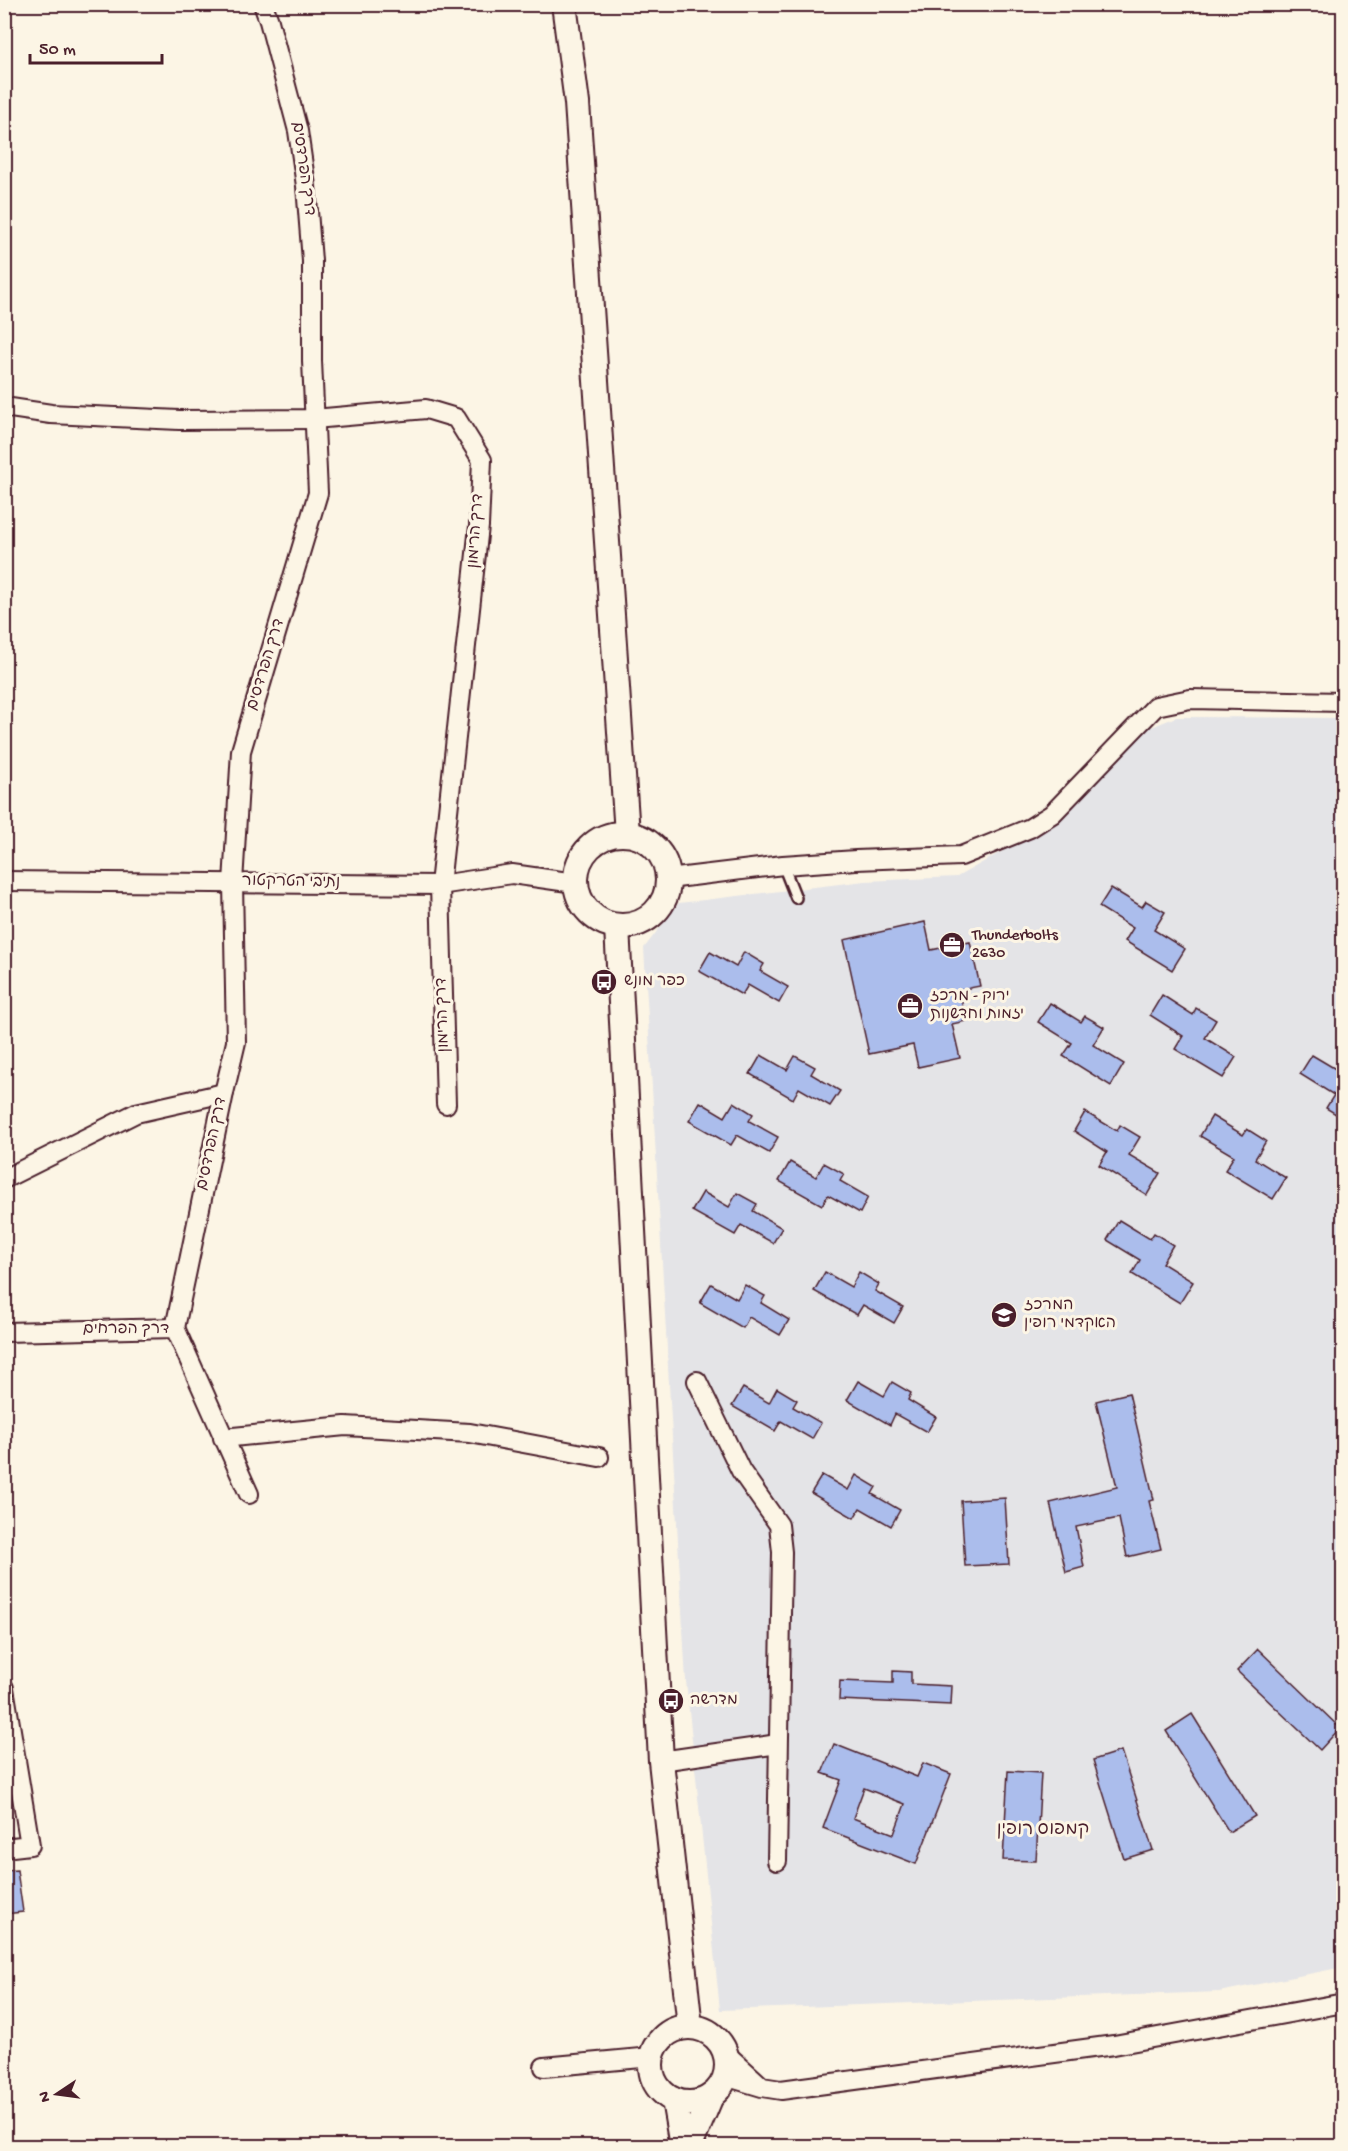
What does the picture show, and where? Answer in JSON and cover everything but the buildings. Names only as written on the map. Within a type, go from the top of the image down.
[{"type":"main road","points":[[564,4],[577,103],[627,834]]},
{"type":"main road","points":[[613,834],[639,837],[651,844],[660,854],[666,866],[668,879],[666,895],[659,909],[647,920],[632,926],[617,927],[604,924],[584,908],[575,883],[579,864],[590,847],[600,839],[613,834]]},
{"type":"main road","points":[[617,927],[662,1761],[690,2027]]},
{"type":"main road","points":[[690,2027],[701,2029],[719,2043],[725,2064],[720,2087],[711,2096],[699,2102],[687,2103],[674,2100],[663,2093],[655,2083],[651,2070],[655,2047],[670,2032],[690,2027]]},
{"type":"main road","points":[[690,2146],[711,2096]]},
{"type":"main road","points":[[674,2100],[682,2146]]},
{"type":"street","name":"דרך הפרדסים","points":[[175,1328],[236,1042],[233,883],[241,751],[318,493],[314,419],[312,261],[306,186],[298,131],[263,4]]},
{"type":"street","name":"דרך הרימון","points":[[4,407],[51,414],[179,420],[314,419],[426,409],[456,418],[482,460],[479,526],[440,885],[446,1104]]},
{"type":"street","points":[[668,879],[856,860],[961,856],[1030,828],[1052,814],[1156,706],[1190,699],[1344,702]]},
{"type":"street","name":"נתיבי הטרקטור","points":[[4,881],[440,885],[512,874],[575,883]]},
{"type":"street","points":[[4,1179],[136,1113],[224,1093]]},
{"type":"street","name":"דרך הפרחים","points":[[4,1332],[175,1328],[249,1494]]},
{"type":"street","points":[[697,1381],[741,1471],[779,1525],[782,1552],[777,1861]]},
{"type":"street","points":[[223,1438],[345,1426],[470,1433],[599,1457]]},
{"type":"street","points":[[4,1688],[30,1845],[4,1848]]},
{"type":"street","points":[[662,1761],[778,1744]]},
{"type":"street","points":[[725,2064],[762,2087],[781,2090],[1114,2045],[1344,2003]]},
{"type":"street","points":[[544,2067],[652,2057]]},
{"type":"lane","points":[[783,866],[796,898]]},
{"type":"shaded area","name":"המרכז האקדמי רופין","points":[[1176,717],[1343,718],[1343,1967],[1219,1992],[720,2010],[686,1681],[644,948],[679,903],[865,881],[957,877],[1057,820],[1147,729]]},
{"type":"place","name":"Thunderbolts 2630","points":[[952,945]]},
{"type":"place","name":"כפר מונש","points":[[604,982]]},
{"type":"place","name":"ירוק - מרכז יזמות וחדשנות","points":[[910,1006]]},
{"type":"place","name":"המרכז האקדמי רופין","points":[[1004,1315]]},
{"type":"place","name":"מדרשה","points":[[671,1701]]},
{"type":"district","name":"קמפוס רופין","points":[[1043,1830]]}]
